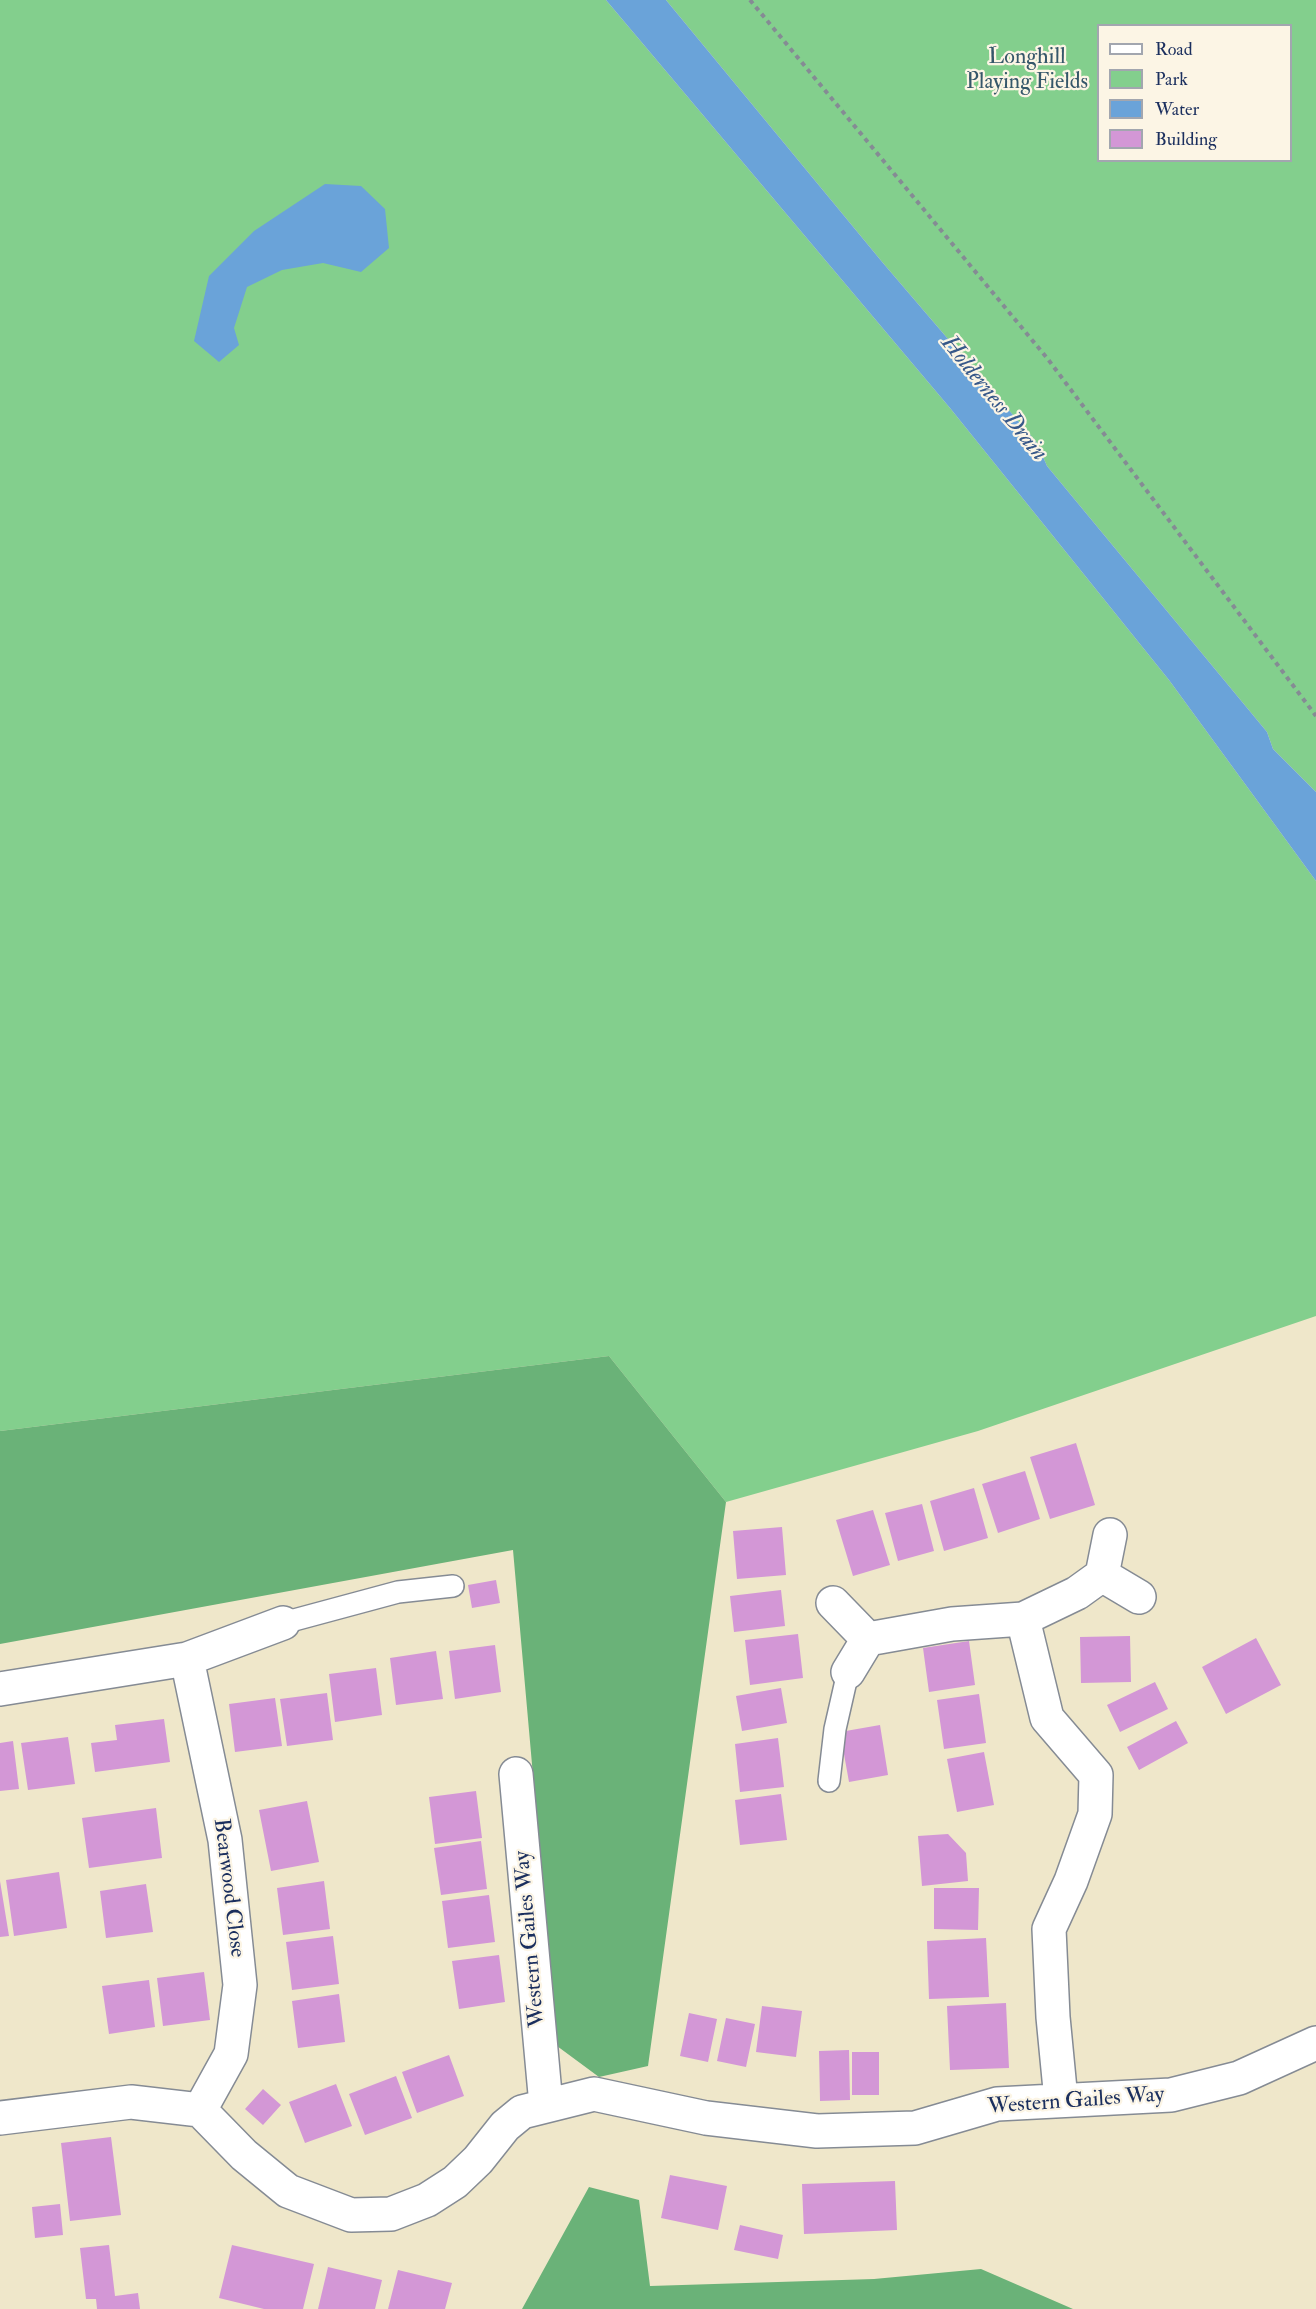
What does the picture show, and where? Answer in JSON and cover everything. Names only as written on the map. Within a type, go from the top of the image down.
[{"type":"street","points":[[848,1672],[868,1639],[952,1624],[1023,1620],[1077,1593],[1102,1575],[1110,1535]]},
{"type":"street","points":[[1102,1575],[1139,1597]]},
{"type":"street","points":[[833,1603],[868,1639]]},
{"type":"street","points":[[1023,1620],[1047,1718],[1096,1775],[1095,1814],[1071,1881],[1049,1929],[1053,2017],[1061,2100]]},
{"type":"street","points":[[0,1689],[187,1659],[283,1623]]},
{"type":"street","name":"Bearwood Close","points":[[187,1659],[225,1840],[240,1985],[231,2054],[200,2110]]},
{"type":"street","name":"Western Gailes Way","points":[[516,1774],[546,2105]]},
{"type":"street","name":"Western Gailes Way","points":[[200,2110],[244,2155],[288,2191],[351,2215],[391,2214],[427,2200],[455,2181],[478,2160],[505,2126],[522,2112],[594,2094],[706,2118],[817,2131],[915,2128],[997,2104],[1172,2095],[1239,2078],[1316,2043]]},
{"type":"street","points":[[0,2118],[131,2102],[200,2110]]},
{"type":"lane","points":[[283,1623],[398,1592],[453,1586]]},
{"type":"lane","points":[[829,1781],[835,1729],[848,1672]]},
{"type":"path","points":[[750,0],[1047,358],[1316,716]]},
{"type":"green space","points":[[0,0],[606,0],[950,408],[1169,680],[1316,881],[1316,1316],[978,1431],[726,1502],[609,1356],[0,1431]]},
{"type":"green space","name":"Longhill Playing Fields","points":[[666,0],[1316,0],[1316,792],[1273,749],[1267,732],[1047,466],[1037,443],[883,263]]},
{"type":"green space","points":[[609,1356],[726,1502],[648,2066],[599,2077],[557,2046],[513,1550],[0,1644],[0,1431]]},
{"type":"green space","points":[[589,2187],[639,2200],[650,2286],[874,2279],[981,2269],[1073,2309],[522,2309]]},
{"type":"water","name":"Holderness Drain","points":[[606,0],[666,0],[883,263],[1037,443],[1047,466],[1267,732],[1273,749],[1316,792],[1316,881],[1169,680],[950,408]]},
{"type":"water","points":[[325,184],[361,186],[385,209],[389,248],[361,272],[323,263],[282,270],[247,287],[234,328],[239,345],[219,362],[194,341],[209,276],[254,231]]},
{"type":"building","points":[[1076,1443],[1095,1505],[1050,1519],[1030,1457]]},
{"type":"building","points":[[1025,1471],[1040,1519],[998,1533],[982,1484]]},
{"type":"building","points":[[974,1488],[988,1538],[944,1551],[930,1501]]},
{"type":"building","points":[[922,1504],[934,1551],[898,1561],[885,1513]]},
{"type":"building","points":[[873,1510],[890,1565],[853,1576],[836,1520]]},
{"type":"building","points":[[782,1527],[786,1575],[737,1579],[733,1531]]},
{"type":"building","points":[[496,1580],[500,1603],[472,1608],[468,1585]]},
{"type":"building","points":[[781,1590],[785,1626],[734,1632],[730,1596]]},
{"type":"building","points":[[798,1634],[803,1678],[750,1685],[745,1640]]},
{"type":"building","points":[[1130,1636],[1131,1682],[1081,1683],[1080,1637]]},
{"type":"building","points":[[1256,1638],[1281,1685],[1226,1714],[1202,1667]]},
{"type":"building","points":[[969,1641],[975,1685],[929,1692],[923,1648]]},
{"type":"building","points":[[495,1645],[501,1692],[455,1699],[449,1651]]},
{"type":"building","points":[[436,1651],[443,1699],[396,1705],[390,1658]]},
{"type":"building","points":[[376,1668],[382,1715],[335,1722],[329,1674]]},
{"type":"building","points":[[1155,1682],[1168,1709],[1120,1732],[1107,1705]]},
{"type":"building","points":[[781,1688],[787,1723],[742,1731],[736,1696]]},
{"type":"building","points":[[327,1693],[333,1740],[287,1746],[280,1699]]},
{"type":"building","points":[[979,1694],[986,1743],[944,1749],[937,1700]]},
{"type":"building","points":[[275,1698],[282,1746],[235,1752],[229,1704]]},
{"type":"building","points":[[164,1719],[170,1762],[95,1772],[91,1743],[117,1740],[115,1725]]},
{"type":"building","points":[[1176,1721],[1188,1743],[1139,1770],[1127,1747]]},
{"type":"building","points":[[880,1725],[888,1775],[849,1782],[840,1732]]},
{"type":"building","points":[[68,1737],[75,1784],[28,1790],[21,1743]]},
{"type":"building","points":[[778,1738],[784,1787],[740,1792],[735,1744]]},
{"type":"building","points":[[13,1741],[19,1789],[0,1791],[0,1743]]},
{"type":"building","points":[[984,1752],[994,1805],[957,1812],[947,1759]]},
{"type":"building","points":[[476,1791],[482,1838],[435,1844],[429,1797]]},
{"type":"building","points":[[781,1794],[787,1840],[740,1845],[735,1800]]},
{"type":"building","points":[[307,1801],[319,1862],[271,1871],[259,1810]]},
{"type":"building","points":[[156,1808],[162,1858],[89,1868],[82,1818]]},
{"type":"building","points":[[948,1834],[966,1853],[968,1881],[922,1886],[918,1836]]},
{"type":"building","points":[[481,1841],[487,1889],[441,1895],[434,1848]]},
{"type":"building","points":[[59,1872],[67,1928],[14,1936],[6,1880]]},
{"type":"building","points":[[0,1881],[9,1936],[0,1937]]},
{"type":"building","points":[[324,1881],[330,1929],[283,1935],[277,1888]]},
{"type":"building","points":[[146,1884],[153,1932],[106,1938],[100,1891]]},
{"type":"building","points":[[934,1888],[979,1888],[978,1930],[934,1929]]},
{"type":"building","points":[[489,1895],[495,1942],[448,1948],[442,1901]]},
{"type":"building","points":[[333,1936],[339,1984],[292,1990],[286,1942]]},
{"type":"building","points":[[986,1938],[989,1997],[929,1999],[927,1941]]},
{"type":"building","points":[[499,1955],[505,2002],[459,2009],[452,1961]]},
{"type":"building","points":[[204,1972],[210,2020],[163,2026],[157,1978]]},
{"type":"building","points":[[149,1980],[155,2027],[109,2034],[102,1986]]},
{"type":"building","points":[[339,1994],[345,2042],[298,2048],[292,2001]]},
{"type":"building","points":[[1006,2003],[1009,2068],[950,2070],[947,2006]]},
{"type":"building","points":[[762,2006],[802,2011],[796,2057],[756,2052]]},
{"type":"building","points":[[689,2013],[717,2019],[708,2062],[680,2056]]},
{"type":"building","points":[[726,2018],[755,2024],[746,2067],[717,2061]]},
{"type":"building","points":[[849,2050],[850,2100],[820,2101],[819,2051]]},
{"type":"building","points":[[852,2052],[879,2052],[879,2095],[852,2095]]},
{"type":"building","points":[[449,2055],[464,2096],[417,2113],[402,2072]]},
{"type":"building","points":[[396,2076],[412,2118],[365,2135],[349,2094]]},
{"type":"building","points":[[336,2084],[352,2126],[305,2143],[289,2102]]},
{"type":"building","points":[[263,2089],[281,2105],[263,2125],[245,2109]]},
{"type":"building","points":[[111,2137],[121,2215],[70,2221],[61,2143]]},
{"type":"building","points":[[670,2175],[727,2186],[718,2230],[661,2218]]},
{"type":"building","points":[[895,2181],[897,2230],[804,2234],[802,2184]]},
{"type":"building","points":[[60,2204],[63,2235],[35,2238],[32,2207]]},
{"type":"building","points":[[740,2225],[783,2235],[778,2259],[734,2250]]},
{"type":"building","points":[[109,2245],[115,2296],[138,2293],[140,2309],[97,2309],[96,2299],[86,2299],[80,2248]]},
{"type":"building","points":[[232,2245],[314,2264],[303,2309],[264,2309],[219,2298]]},
{"type":"building","points":[[328,2267],[382,2280],[375,2309],[318,2309]]},
{"type":"building","points":[[398,2270],[452,2283],[445,2309],[388,2309]]}]
